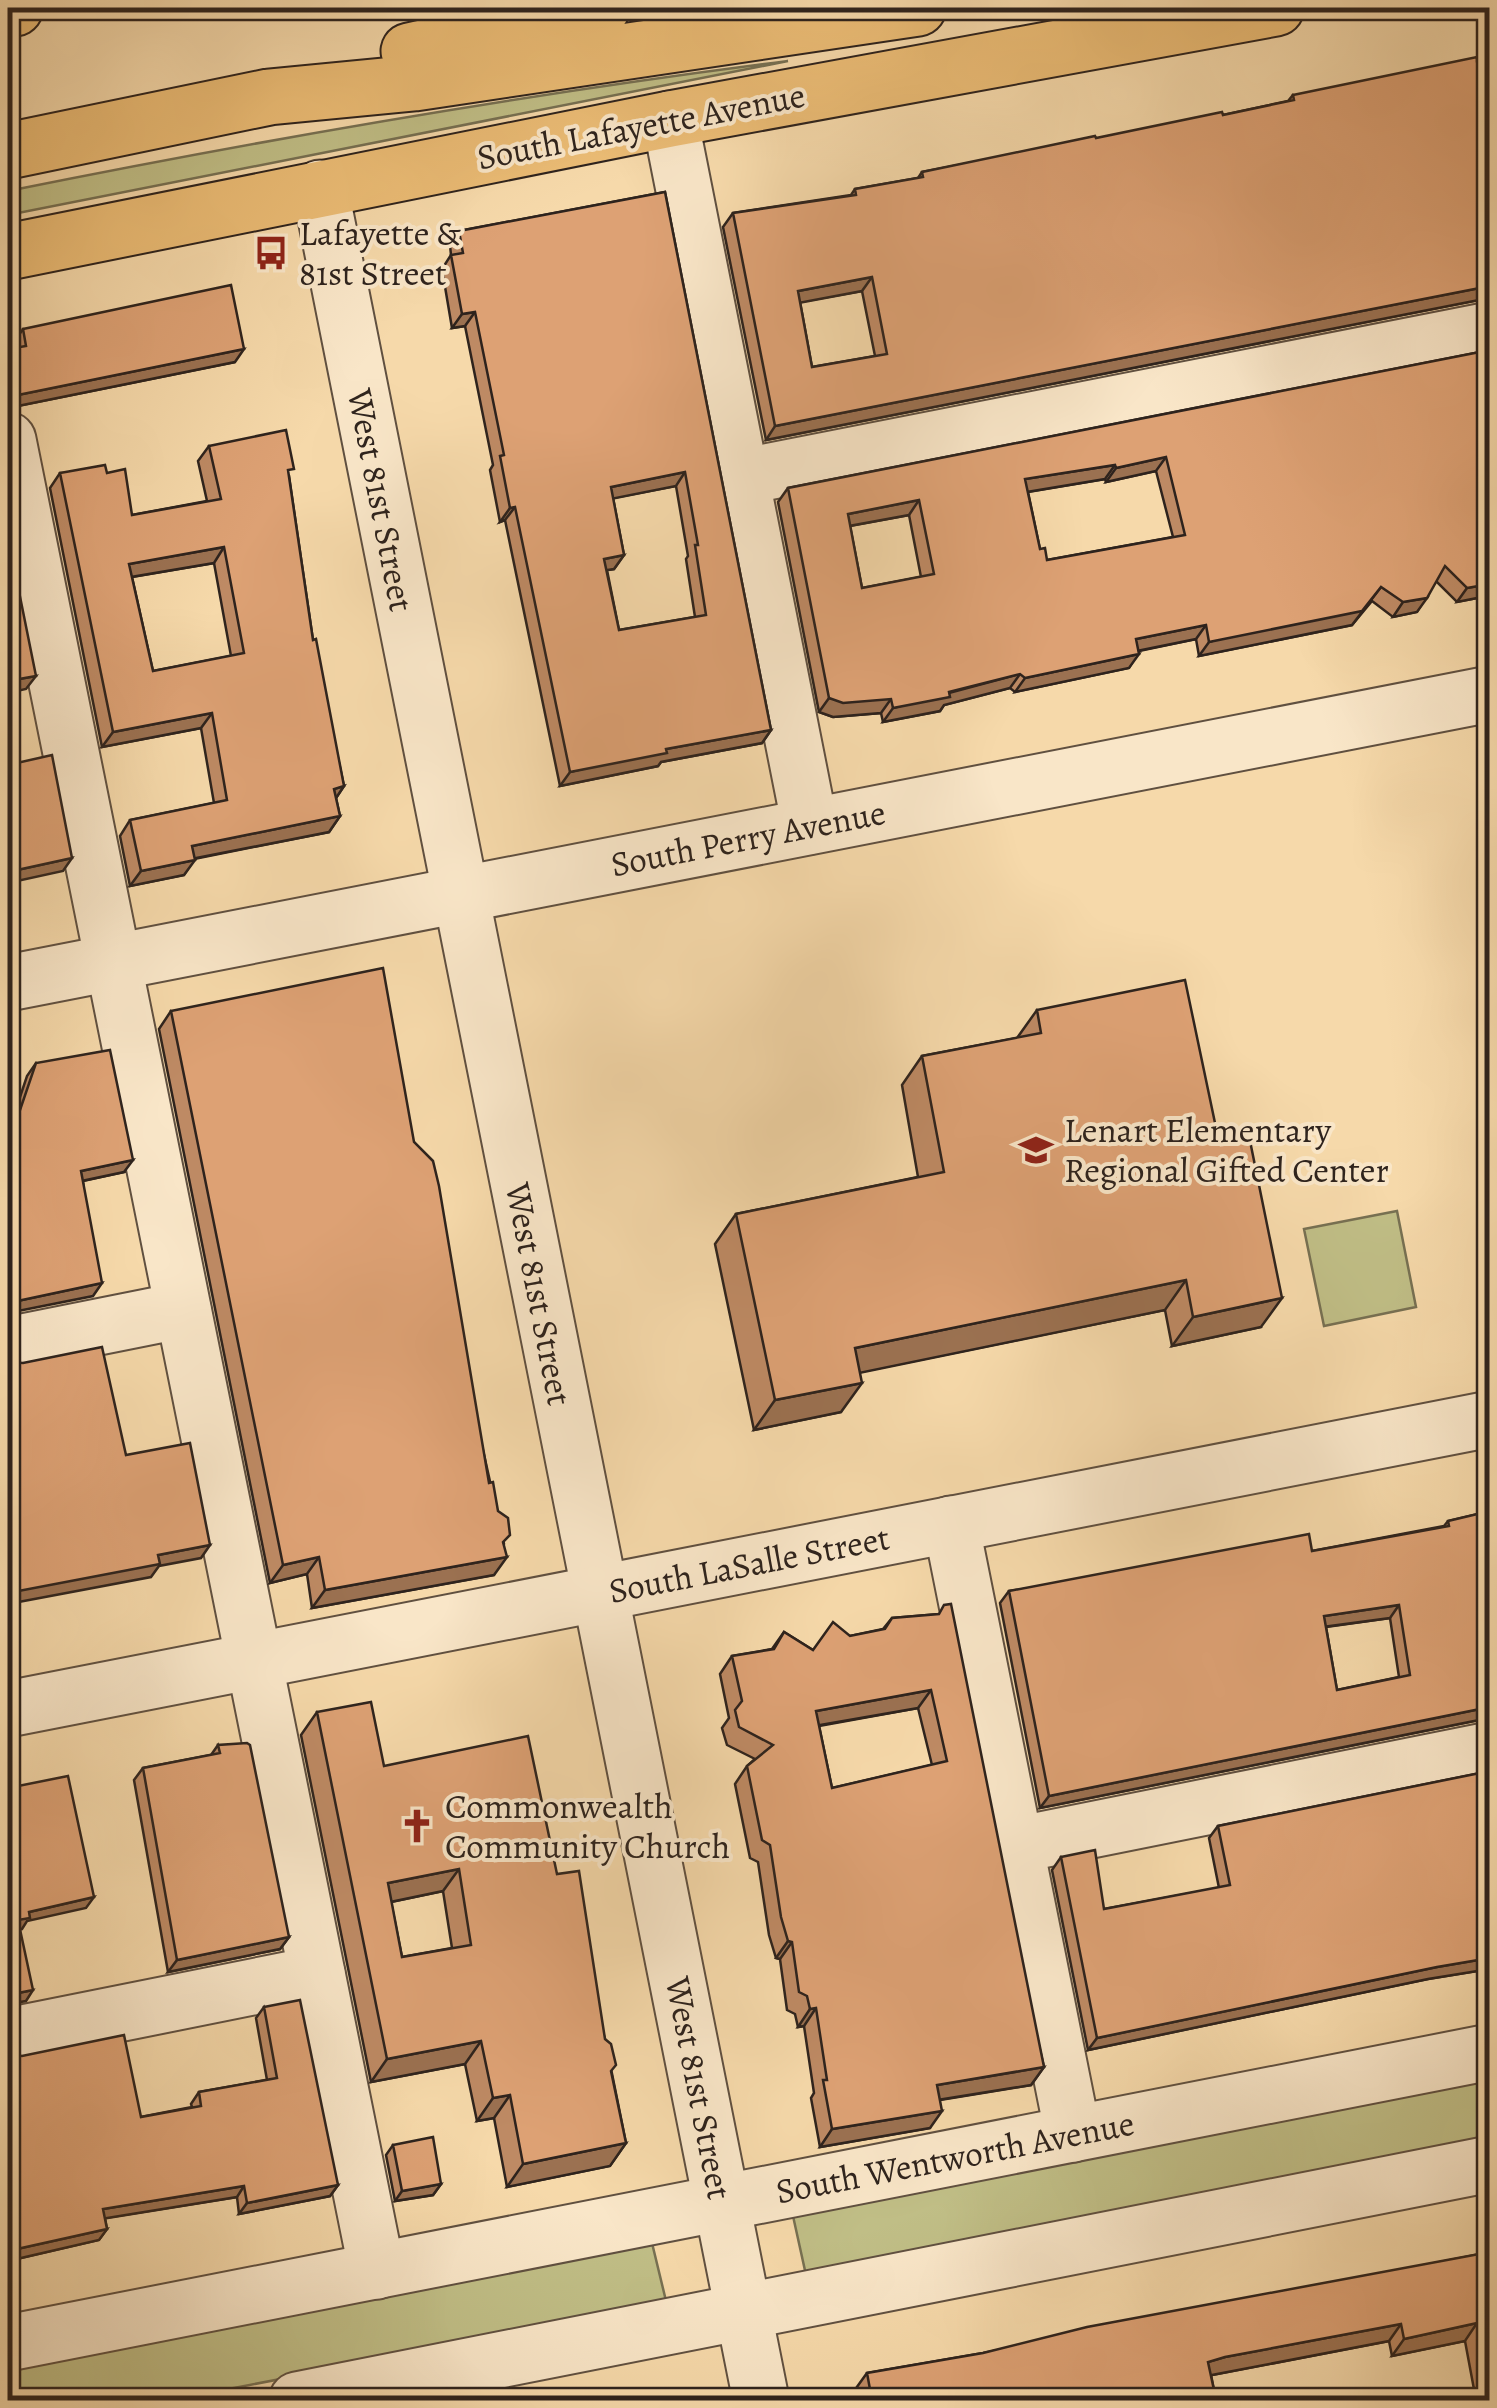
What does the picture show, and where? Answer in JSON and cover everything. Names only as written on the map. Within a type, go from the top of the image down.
[{"type":"main road","points":[[268,98],[408,51],[602,8]]},
{"type":"main road","points":[[8,151],[268,98],[414,83],[918,8]]},
{"type":"main road","name":"South Lafayette Avenue","points":[[8,252],[670,120],[1276,8]]},
{"type":"street","points":[[670,120],[810,826]]},
{"type":"street","name":"West 81st Street","points":[[320,188],[761,2400]]},
{"type":"street","points":[[741,477],[1490,330]]},
{"type":"street","points":[[8,440],[25,619],[113,962],[377,2271]]},
{"type":"street","name":"South Perry Avenue","points":[[8,983],[1490,694]]},
{"type":"street","points":[[8,1344],[183,1310]]},
{"type":"street","name":"South LaSalle Street","points":[[8,1709],[1490,1419]]},
{"type":"street","points":[[951,1524],[1073,2134]]},
{"type":"street","points":[[1016,1845],[1490,1750]]},
{"type":"street","points":[[8,2036],[316,1974]]},
{"type":"street","name":"South Wentworth Avenue","points":[[8,2343],[1490,2052]]},
{"type":"street","points":[[298,2400],[1490,2164]]},
{"type":"shaded area","points":[[788,61],[8,215],[8,191],[494,103]]},
{"type":"shaded area","points":[[1397,1211],[1416,1307],[1324,1326],[1304,1229]]},
{"type":"shaded area","points":[[1489,2075],[1489,2138],[806,2275],[793,2216]]},
{"type":"shaded area","points":[[652,2243],[667,2305],[171,2400],[8,2400],[8,2369]]},
{"type":"building","points":[[1477,57],[1477,61],[1490,58],[1490,286],[775,426],[733,213],[856,195],[855,189],[923,177],[922,172],[1095,136],[1222,112],[1223,115],[1294,100],[1293,95]],"holes":[[[872,277],[887,354],[812,367],[798,291]]]},
{"type":"building","points":[[665,192],[771,730],[570,772],[515,507],[510,508],[500,456],[504,455],[475,312],[462,314],[451,255],[463,253],[459,231]],"holes":[[[685,472],[706,615],[619,630],[604,559],[624,555],[611,487]]]},
{"type":"building","points":[[231,285],[244,349],[8,397],[8,349],[26,346],[23,329]]},
{"type":"building","points":[[1490,350],[1490,584],[1467,588],[1445,566],[1427,598],[1403,602],[1381,587],[1362,611],[1209,642],[1206,625],[1136,639],[1139,654],[1025,678],[1020,674],[949,692],[950,697],[893,708],[891,699],[843,703],[829,698],[788,488]],"holes":[[[1166,457],[1185,535],[1047,560],[1045,548],[1040,549],[1025,479],[1115,465],[1116,468]],[[919,500],[934,574],[862,588],[848,514]]]},
{"type":"building","points":[[286,430],[294,469],[288,470],[313,640],[316,639],[344,786],[334,789],[340,816],[192,846],[195,860],[141,871],[130,820],[227,800],[212,713],[113,732],[60,473],[105,465],[107,473],[125,469],[132,515],[221,499],[209,446]],"holes":[[[224,547],[244,653],[153,671],[129,564]]]},
{"type":"building","points":[[8,537],[36,676],[8,681]]},
{"type":"building","points":[[52,755],[72,858],[8,872],[8,765]]},
{"type":"building","points":[[383,968],[414,1142],[433,1161],[439,1186],[489,1483],[493,1482],[498,1511],[508,1518],[510,1535],[503,1542],[507,1557],[325,1590],[319,1557],[283,1565],[171,1011]]},
{"type":"building","points":[[1185,980],[1219,1142],[1249,1136],[1282,1298],[1193,1317],[1186,1280],[855,1348],[862,1383],[775,1400],[736,1214],[944,1172],[922,1056],[1041,1033],[1037,1010]]},
{"type":"building","points":[[110,1050],[133,1160],[81,1171],[102,1283],[8,1303],[8,1094],[20,1110],[36,1063]]},
{"type":"building","points":[[102,1347],[126,1455],[190,1443],[210,1545],[158,1555],[160,1564],[8,1593],[8,1362],[23,1363]]},
{"type":"building","points":[[1490,1511],[1490,1707],[1049,1796],[1009,1591],[1309,1534],[1312,1551],[1449,1526],[1448,1521]],"holes":[[[1399,1605],[1410,1675],[1337,1690],[1324,1616]]]},
{"type":"building","points":[[951,1604],[1044,2067],[937,2085],[942,2111],[832,2129],[816,2008],[810,2009],[807,1996],[799,1992],[792,1942],[788,1941],[781,1917],[770,1845],[762,1840],[747,1766],[773,1745],[739,1727],[735,1710],[742,1701],[732,1656],[774,1649],[784,1632],[813,1650],[833,1622],[850,1636],[885,1629],[892,1618],[939,1614],[944,1605]],"holes":[[[931,1690],[947,1761],[832,1788],[816,1711]]]},
{"type":"building","points":[[371,1702],[384,1766],[528,1736],[557,1874],[579,1871],[605,2039],[611,2044],[616,2065],[611,2071],[626,2143],[523,2164],[510,2095],[493,2098],[481,2041],[387,2059],[317,1712]],"holes":[[[459,1869],[471,1945],[402,1957],[388,1883]]]},
{"type":"building","points":[[247,1743],[289,1937],[177,1960],[143,1768],[220,1753],[218,1745]]},
{"type":"building","points":[[1490,1771],[1490,1958],[1097,2038],[1061,1857],[1095,1850],[1104,1909],[1230,1885],[1218,1826]]},
{"type":"building","points":[[68,1776],[94,1897],[29,1912],[30,1918],[18,1920],[33,1990],[8,1995],[8,1788]]},
{"type":"building","points":[[300,2000],[338,2185],[247,2203],[244,2186],[103,2209],[107,2229],[8,2251],[8,2054],[22,2056],[124,2035],[141,2117],[201,2106],[199,2092],[277,2078],[264,2007]]},
{"type":"building","points":[[433,2137],[441,2184],[402,2191],[393,2145]]},
{"type":"building","points":[[1490,2252],[1490,2387],[1477,2323],[1404,2339],[1401,2324],[1208,2362],[1214,2390],[1164,2400],[872,2400],[867,2373],[983,2353],[1087,2327]]},
{"type":"place","name":"Lafayette & 81st Street","points":[[271,253]]},
{"type":"place","name":"Lenart Elementary Regional Gifted Center","points":[[1036,1150]]},
{"type":"place","name":"Commonwealth Community Church","points":[[417,1826]]}]
